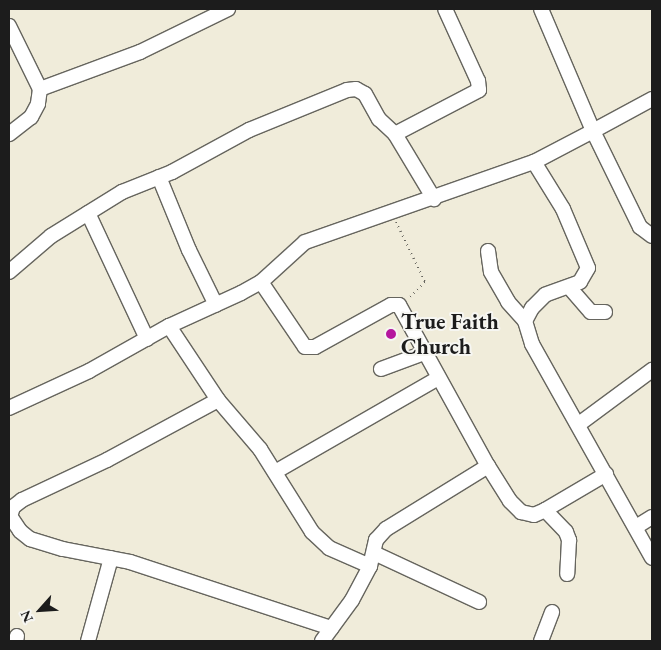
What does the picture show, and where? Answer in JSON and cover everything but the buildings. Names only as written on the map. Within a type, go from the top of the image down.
[{"type":"street","points":[[40,89],[140,52],[228,9]]},
{"type":"street","points":[[395,134],[478,90],[478,80],[445,9]]},
{"type":"street","points":[[540,9],[593,131],[640,227],[652,236]]},
{"type":"street","points":[[9,26],[40,89],[38,104],[30,117],[9,134]]},
{"type":"street","points":[[9,272],[51,236],[122,192],[159,178],[249,130],[347,90],[356,89],[365,94],[379,119],[395,134],[434,198]]},
{"type":"street","points":[[9,408],[147,340],[169,326],[261,282],[305,242],[392,214],[534,162],[652,99]]},
{"type":"street","points":[[525,321],[545,295],[580,282],[588,268],[563,209],[534,162]]},
{"type":"street","points":[[159,178],[188,250],[216,305]]},
{"type":"street","points":[[88,213],[147,340]]},
{"type":"street","points":[[488,251],[491,272],[508,302],[525,321],[532,344],[547,374],[579,424],[652,558]]},
{"type":"street","points":[[261,282],[305,347],[315,347],[391,305],[399,305],[438,380],[488,466],[510,501],[521,512],[534,515],[606,474]]},
{"type":"street","points":[[569,287],[591,312],[605,312]]},
{"type":"street","points":[[169,326],[218,400],[275,472],[312,532],[329,548],[372,560],[479,602]]},
{"type":"street","points":[[380,369],[424,353]]},
{"type":"street","points":[[579,424],[652,370]]},
{"type":"street","points":[[275,472],[438,380]]},
{"type":"street","points":[[218,400],[156,435],[13,507],[10,516],[20,531],[30,539],[63,549],[111,558],[331,628]]},
{"type":"street","points":[[322,641],[372,560],[376,540],[398,519],[488,466]]},
{"type":"street","points":[[545,510],[566,532],[569,540],[567,574]]},
{"type":"street","points":[[636,527],[652,517]]},
{"type":"street","points":[[88,641],[111,558]]},
{"type":"street","points":[[541,641],[552,612]]},
{"type":"path","points":[[392,214],[425,282],[399,305]]},
{"type":"place","name":"True Faith Church","points":[[391,334]]}]
